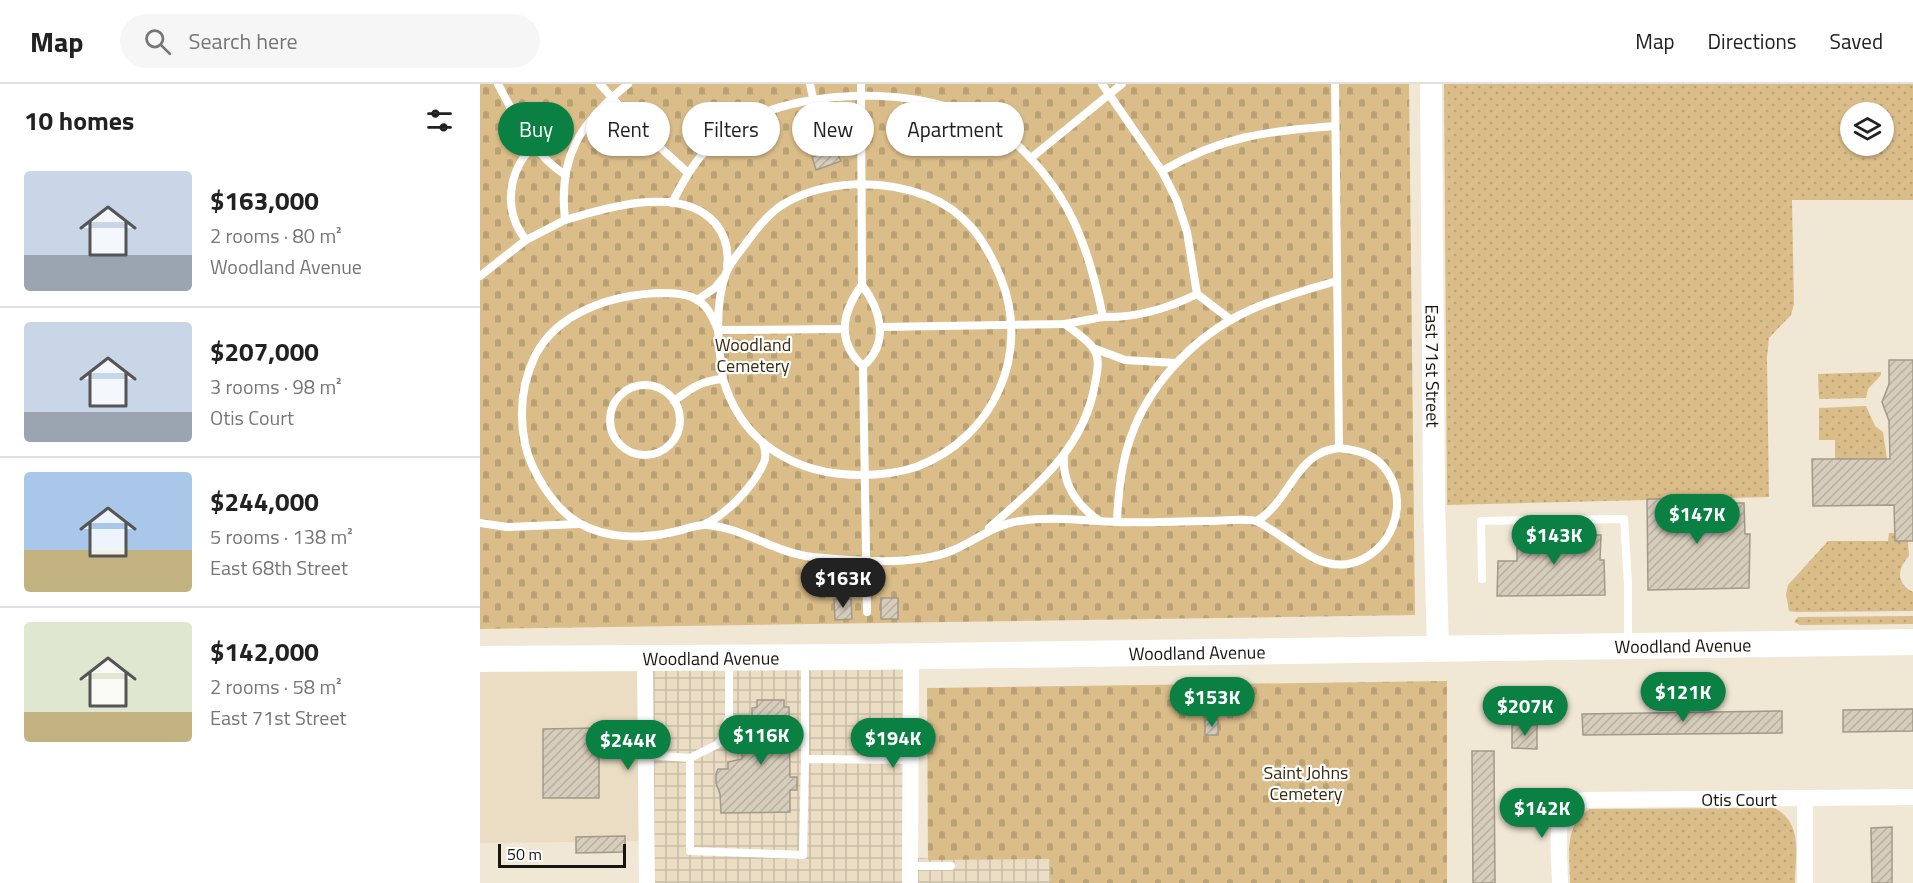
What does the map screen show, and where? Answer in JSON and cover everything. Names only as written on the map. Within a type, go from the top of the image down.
[{"type":"main road","name":"Woodland Avenue","points":[[480,659],[910,656],[1913,642]]},
{"type":"street","name":"East 71st Street","points":[[1431,84],[1434,499],[1438,649]]},
{"type":"street","points":[[910,656],[910,883]]},
{"type":"street","points":[[645,659],[646,883]]},
{"type":"street","name":"Otis Court","points":[[1560,883],[1559,825],[1562,815],[1567,806],[1585,800],[1913,797]]},
{"type":"street","points":[[1805,799],[1805,883]]},
{"type":"lane","points":[[498,84],[508,102]]},
{"type":"lane","points":[[600,84],[639,128],[687,172]]},
{"type":"lane","points":[[565,220],[564,174],[573,147],[583,131],[613,97],[628,84]]},
{"type":"lane","points":[[810,84],[813,98]]},
{"type":"lane","points":[[861,84],[862,285],[878,311],[881,327],[876,352],[863,366]]},
{"type":"lane","points":[[1102,84],[1162,171],[1183,216],[1197,294],[1231,320]]},
{"type":"lane","points":[[1030,158],[1122,84]]},
{"type":"lane","points":[[1335,84],[1339,448]]},
{"type":"lane","points":[[672,202],[687,172],[702,153],[738,124],[759,114],[813,98],[861,94],[919,98],[944,104],[989,123],[1010,137],[1052,183],[1078,230],[1091,263],[1104,317]]},
{"type":"lane","points":[[1162,171],[1189,155],[1226,141],[1276,131],[1335,126]]},
{"type":"lane","points":[[523,156],[518,166],[510,197],[515,222],[526,240]]},
{"type":"lane","points":[[544,156],[564,174]]},
{"type":"lane","points":[[480,276],[526,240],[565,220],[620,206],[656,202],[672,202],[702,212],[717,225],[724,235],[728,248],[727,270],[719,310],[718,330],[723,379],[734,407],[750,430],[763,443],[783,457],[817,470],[839,474],[866,475],[896,472],[919,466],[948,449],[977,425],[994,400],[1006,374],[1012,346],[1010,306],[1003,283],[989,252],[969,223],[953,210],[921,194],[892,186],[862,184],[822,190],[783,205],[761,224],[727,270],[715,288],[698,300]]},
{"type":"lane","points":[[1117,522],[1118,495],[1127,448],[1138,420],[1159,382],[1176,363],[1192,348],[1231,320],[1275,300],[1337,281]]},
{"type":"lane","points":[[862,285],[849,305],[844,329],[849,349],[863,366],[867,612]]},
{"type":"lane","points":[[579,524],[549,495],[533,469],[527,454],[521,403],[535,355],[566,322],[604,302],[636,295],[669,293],[698,300],[708,311],[718,330]]},
{"type":"lane","points":[[881,327],[1065,324],[1150,312],[1197,294]]},
{"type":"lane","points":[[1065,324],[1093,348],[1125,360],[1176,363]]},
{"type":"lane","points":[[718,330],[844,329]]},
{"type":"lane","points":[[982,535],[1047,475],[1064,455],[1084,424],[1093,396],[1098,366],[1093,348]]},
{"type":"lane","points":[[674,401],[701,383],[723,379]]},
{"type":"lane","points":[[634,387],[657,387],[674,401],[680,425],[669,446],[647,455],[626,450],[618,442],[612,432],[610,421],[616,400],[624,392],[634,387]]},
{"type":"lane","points":[[763,443],[764,461]]},
{"type":"lane","points":[[704,524],[746,536],[786,552],[809,557],[867,561],[921,559],[937,556],[952,551],[1004,524],[1018,521],[1046,519],[1117,522],[1257,521],[1280,534],[1308,556],[1321,562],[1342,564],[1352,563],[1373,553],[1392,532],[1396,516],[1396,497],[1392,481],[1384,466],[1372,457],[1356,450],[1339,448],[1321,453],[1306,464],[1275,507],[1257,521]]},
{"type":"lane","points":[[1064,455],[1063,468],[1067,483],[1075,498],[1100,520]]},
{"type":"lane","points":[[480,523],[507,527],[579,524],[613,535],[628,536],[671,533],[704,524],[722,514],[739,498],[764,461],[772,456],[783,457]]},
{"type":"lane","points":[[1482,579],[1481,521],[1624,519],[1628,584],[1628,646]]},
{"type":"lane","points":[[690,758],[690,851],[803,855],[805,657]]},
{"type":"lane","points":[[646,755],[690,758],[720,743],[729,716],[729,658]]},
{"type":"lane","points":[[805,759],[910,760]]},
{"type":"lane","points":[[910,866],[951,866]]},
{"type":"shaded area","points":[[911,656],[910,857],[1051,859],[1051,883],[647,883],[645,659]]},
{"type":"shaded area","points":[[480,659],[645,659],[646,841],[480,843]]},
{"type":"green space","name":"Woodland Cemetery","points":[[480,84],[1409,84],[1415,615],[480,629]]},
{"type":"green space","points":[[1444,84],[1913,84],[1913,200],[1792,200],[1794,304],[1791,315],[1769,338],[1767,358],[1769,497],[1447,505]]},
{"type":"green space","points":[[1881,372],[1881,375],[1868,389],[1866,398],[1819,399],[1818,374]]},
{"type":"green space","points":[[1866,406],[1875,426],[1883,432],[1887,459],[1835,459],[1835,440],[1819,440],[1819,408]]},
{"type":"green space","points":[[1889,533],[1895,533],[1895,541],[1908,541],[1909,556],[1902,566],[1900,576],[1907,588],[1913,592],[1913,611],[1789,611],[1786,594],[1788,585],[1828,541],[1888,541]]},
{"type":"green space","points":[[1913,616],[1913,624],[1800,625],[1794,622],[1798,617]]},
{"type":"green space","name":"Saint Johns Cemetery","points":[[1447,681],[1447,883],[1051,883],[1050,859],[928,860],[927,688]]},
{"type":"green space","points":[[1775,808],[1784,815],[1794,832],[1796,841],[1795,883],[1570,883],[1569,852],[1572,832],[1581,816],[1590,809]]},
{"type":"building","points":[[838,156],[841,161],[816,170],[812,157]]},
{"type":"building","points":[[1889,360],[1913,360],[1913,541],[1895,541],[1894,505],[1813,506],[1812,459],[1890,459],[1889,421],[1882,402],[1889,384]]},
{"type":"building","points":[[1647,499],[1697,499],[1697,503],[1744,503],[1745,534],[1750,534],[1749,588],[1648,590]]},
{"type":"building","points":[[1523,529],[1576,529],[1577,535],[1601,535],[1600,560],[1604,560],[1605,595],[1497,596],[1498,561],[1517,561],[1517,545],[1524,545]]},
{"type":"building","points":[[881,598],[898,598],[898,619],[881,619]]},
{"type":"building","points":[[834,599],[851,599],[852,619],[835,620]]},
{"type":"building","points":[[757,700],[784,700],[784,707],[789,707],[790,777],[797,777],[797,790],[790,790],[790,812],[721,813],[716,774],[718,769],[728,769],[728,762],[742,759],[742,748],[752,748],[752,708],[757,707]]},
{"type":"building","points":[[1913,709],[1913,731],[1843,732],[1843,710]]},
{"type":"building","points":[[1782,711],[1782,733],[1583,735],[1582,714]]},
{"type":"building","points":[[1205,720],[1218,720],[1218,735],[1205,735]]},
{"type":"building","points":[[1512,725],[1537,725],[1537,749],[1512,748]]},
{"type":"building","points":[[599,728],[599,798],[543,798],[543,729]]},
{"type":"building","points":[[1472,751],[1494,751],[1495,883],[1473,883]]},
{"type":"building","points":[[1892,827],[1892,883],[1872,883],[1871,828]]},
{"type":"building","points":[[625,836],[625,852],[576,853],[576,837]]}]
